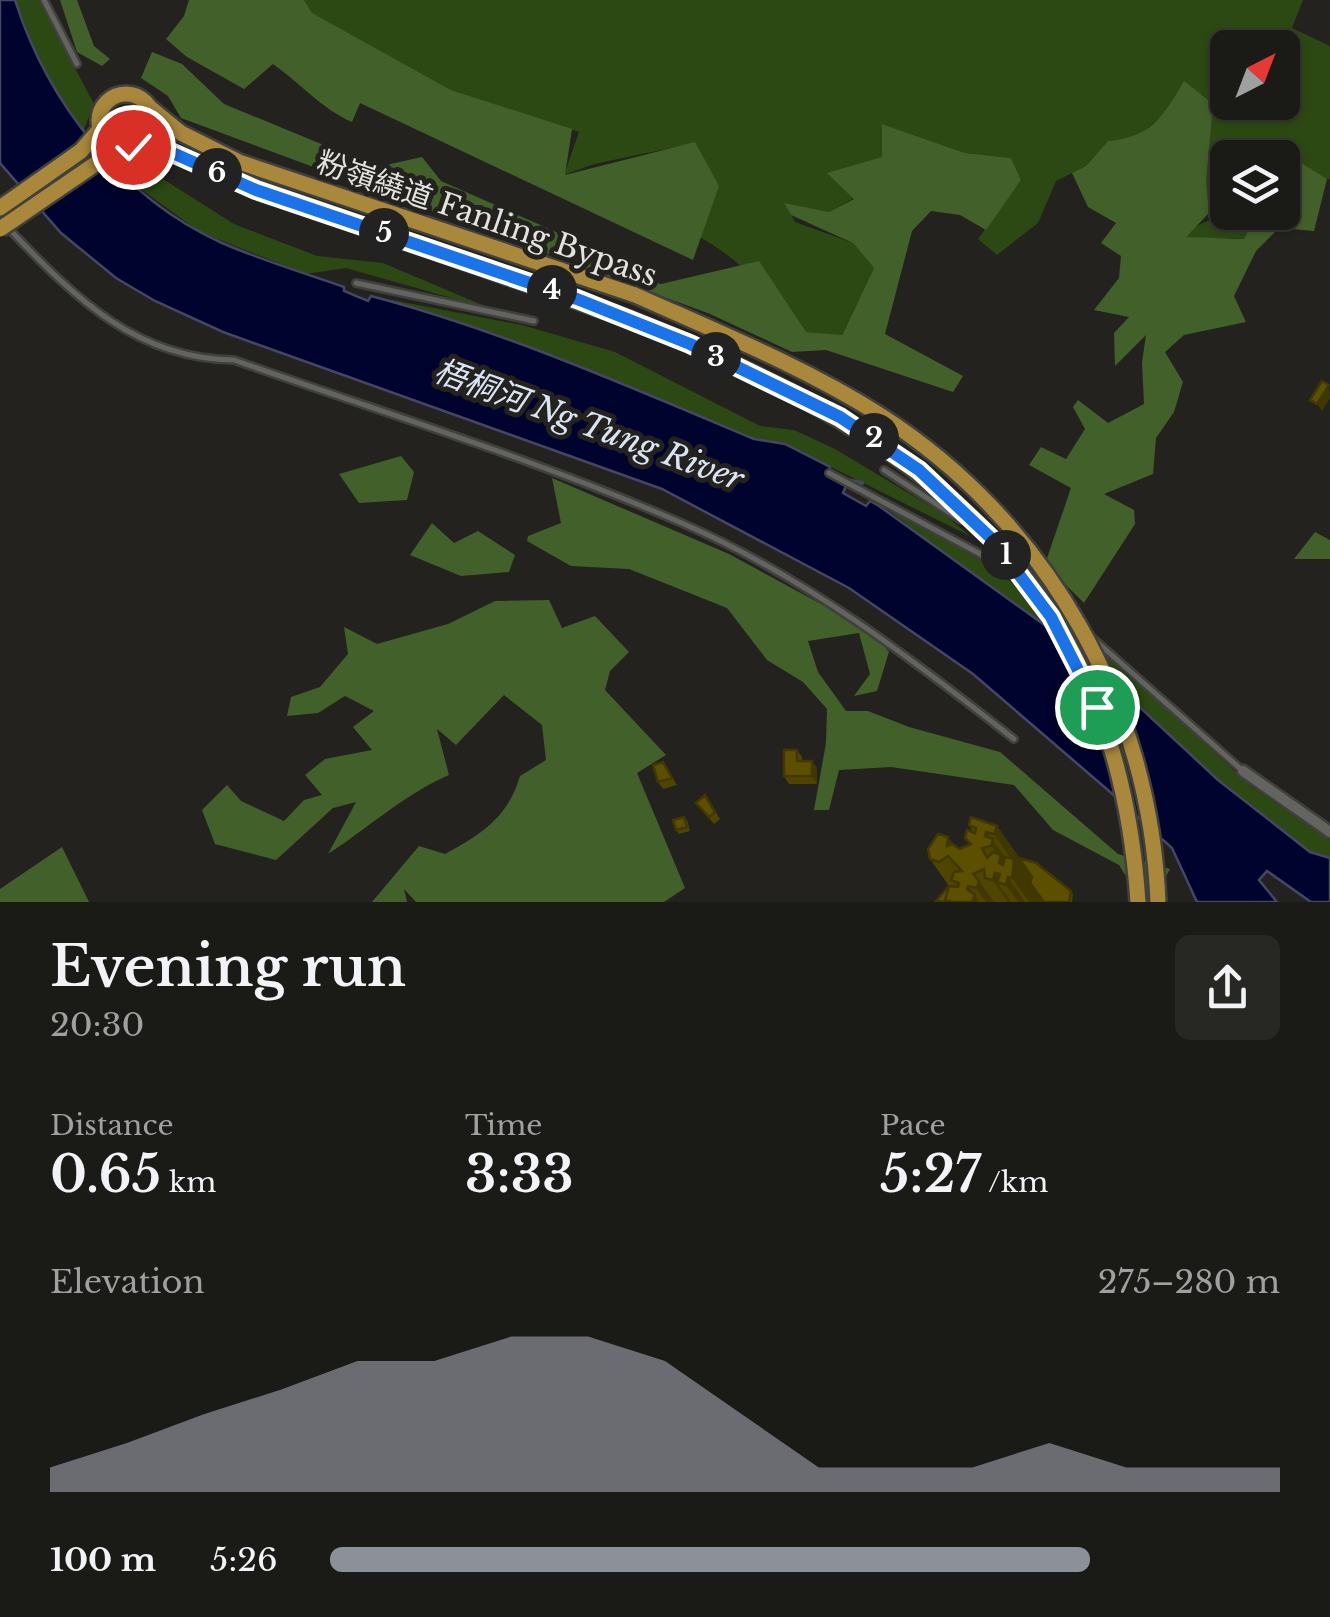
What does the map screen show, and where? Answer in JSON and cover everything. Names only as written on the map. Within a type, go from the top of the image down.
[{"type":"main road","points":[[0,208],[98,133],[102,110],[115,97],[133,96],[148,106],[150,132],[131,147],[110,154],[6,231]]},
{"type":"main road","name":"粉嶺繞道 Fanling Bypass","points":[[148,106],[196,142],[263,172],[548,262],[635,296],[825,384],[937,456],[986,501],[1030,551],[1100,663],[1138,764],[1152,832],[1158,902]]},
{"type":"main road","points":[[98,133],[111,143],[131,147]]},
{"type":"main road","name":"粉嶺繞道 Fanling Bypass","points":[[131,147],[166,150],[256,190],[541,286],[660,332],[840,417],[919,470],[967,513],[1017,569],[1082,673],[1121,784],[1138,902]]},
{"type":"street","points":[[1243,771],[1330,832]]},
{"type":"lane","points":[[44,0],[77,64]]},
{"type":"lane","points":[[6,231],[89,306],[170,353],[194,360],[234,360],[685,524],[800,584],[872,632],[1014,739]]},
{"type":"lane","points":[[356,283],[534,321]]},
{"type":"lane","points":[[884,470],[960,519],[1002,566]]},
{"type":"lane","points":[[828,473],[1002,566],[1128,664],[1243,771]]},
{"type":"green space","points":[[15,0],[39,0],[94,104],[83,132],[46,76]]},
{"type":"green space","points":[[60,0],[77,0],[94,46],[110,59],[102,66],[77,52]]},
{"type":"green space","points":[[189,0],[304,0],[312,13],[451,90],[572,129],[565,175],[695,142],[719,186],[693,260],[360,103],[352,122],[341,117],[273,64],[244,89],[187,57],[166,39],[184,16]]},
{"type":"green space","points":[[304,0],[1303,0],[1292,28],[1296,30],[1210,30],[1210,120],[1300,120],[1300,32],[1330,46],[1330,179],[1314,180],[1300,168],[1300,140],[1210,140],[1210,220],[1206,187],[1167,112],[1134,139],[1108,141],[1086,166],[1056,181],[1038,223],[997,255],[978,239],[1021,180],[1011,158],[965,153],[882,124],[882,157],[854,198],[829,212],[785,204],[795,222],[853,243],[874,268],[841,336],[800,331],[746,270],[678,226],[695,143],[594,164],[564,175],[579,132],[451,90],[311,13]]},
{"type":"green space","points":[[152,52],[182,64],[224,104],[377,167],[422,157],[441,181],[581,243],[609,269],[661,284],[759,261],[806,332],[842,335],[874,268],[853,243],[791,215],[784,203],[829,212],[854,199],[827,173],[882,157],[882,124],[965,153],[1011,158],[1021,180],[986,230],[960,215],[931,211],[912,231],[885,334],[963,376],[953,392],[826,350],[792,352],[710,314],[181,118],[168,96],[141,78]]},
{"type":"green space","points":[[1184,81],[1210,102],[1206,181],[1209,213],[1186,237],[1244,239],[1248,230],[1277,230],[1256,251],[1234,296],[1246,322],[1184,335],[1165,352],[1183,382],[1174,412],[1156,438],[1153,474],[1104,494],[1134,510],[1135,524],[1084,603],[1045,564],[1071,488],[1029,465],[1041,447],[1066,459],[1085,429],[1073,407],[1078,400],[1108,423],[1144,404],[1142,362],[1146,335],[1115,366],[1114,333],[1129,317],[1094,310],[1119,278],[1121,256],[1101,243],[1116,223],[1088,207],[1072,173],[1086,166],[1108,141],[1145,130],[1170,105]]},
{"type":"green space","points":[[1300,162],[1327,179],[1314,231],[1300,230]]},
{"type":"green space","points":[[152,172],[234,224],[317,256],[383,263],[494,310],[346,268],[306,274],[200,232],[127,179]]},
{"type":"green space","points":[[1210,220],[1210,230],[1248,230],[1244,239],[1177,235]]},
{"type":"green space","points":[[371,296],[522,325],[615,352],[760,426],[794,430],[835,449],[945,515],[970,536],[785,444],[754,439],[570,362]]},
{"type":"green space","points":[[401,456],[414,472],[407,500],[359,503],[339,474]]},
{"type":"green space","points":[[552,478],[729,554],[871,631],[889,652],[877,691],[854,696],[870,674],[859,633],[808,641],[818,672],[846,711],[868,711],[909,727],[1000,752],[1118,854],[1170,869],[1152,902],[1142,902],[1119,865],[1053,830],[1014,785],[891,767],[839,770],[829,810],[814,810],[826,743],[827,709],[803,682],[767,660],[727,608],[629,569],[571,566],[527,541],[528,536],[561,523]]},
{"type":"green space","points":[[872,498],[989,565],[1117,663],[1252,787],[1330,840],[1330,858],[1310,852],[1218,780],[1097,668]]},
{"type":"green space","points":[[432,523],[454,543],[478,531],[515,555],[509,572],[461,576],[410,555]]},
{"type":"green space","points":[[1315,532],[1330,540],[1330,559],[1294,559]]},
{"type":"green space","points":[[549,600],[562,628],[595,616],[629,652],[610,671],[605,690],[666,755],[637,773],[685,888],[664,902],[416,902],[404,889],[407,902],[372,902],[419,846],[445,854],[492,823],[508,803],[520,776],[546,760],[542,725],[504,695],[456,745],[437,729],[449,775],[402,801],[328,854],[356,802],[333,808],[276,860],[215,844],[202,810],[227,785],[241,801],[284,821],[304,800],[322,795],[305,775],[325,759],[372,750],[353,727],[374,711],[345,696],[318,713],[287,716],[291,697],[320,687],[348,654],[344,627],[377,644],[448,624],[495,601]]},
{"type":"green space","points":[[62,847],[89,902],[0,902],[0,889]]},
{"type":"water","name":"梧桐河 Ng Tung River","points":[[0,0],[15,0],[47,75],[93,143],[152,201],[222,243],[344,287],[344,291],[368,301],[371,296],[517,343],[754,439],[785,444],[830,467],[828,475],[846,486],[843,493],[866,506],[870,501],[879,506],[1075,647],[1218,780],[1310,852],[1330,858],[1330,902],[1311,902],[1267,871],[1259,880],[1277,902],[1197,902],[1172,848],[973,674],[849,588],[662,489],[223,332],[116,278],[61,233],[0,163]]},
{"type":"building","points":[[1322,381],[1329,385],[1317,404],[1310,400]]},
{"type":"building","points":[[784,750],[797,750],[797,761],[812,761],[812,776],[784,776]]},
{"type":"building","points":[[663,762],[672,778],[658,782],[653,765]]},
{"type":"building","points":[[705,795],[715,812],[709,817],[696,803]]},
{"type":"building","points":[[684,817],[687,827],[676,830],[673,820]]},
{"type":"building","points":[[971,817],[997,826],[994,834],[986,832],[985,836],[993,839],[991,846],[982,848],[987,858],[993,852],[1001,855],[999,863],[1003,865],[1005,857],[1014,859],[1012,878],[1008,877],[1006,885],[997,882],[1000,874],[995,873],[993,880],[985,878],[984,869],[973,874],[979,881],[977,888],[968,886],[975,895],[972,902],[951,902],[945,900],[949,886],[958,887],[959,883],[951,880],[954,872],[962,871],[948,856],[939,862],[930,859],[928,849],[938,834],[948,837],[947,846],[952,844],[960,849],[971,844],[965,838],[967,830],[975,833],[976,828],[969,825]]},
{"type":"building","points":[[1019,858],[1036,863],[1071,891],[1069,902],[1044,902]]},
{"type":"building","points":[[949,886],[946,902],[936,901]]},
{"type":"waterway","points":[[843,479],[862,483]]},
{"type":"route","points":[[133,147],[166,150],[256,190],[577,299],[690,344],[840,417],[919,470],[993,540],[1051,617],[1097,707]]}]
